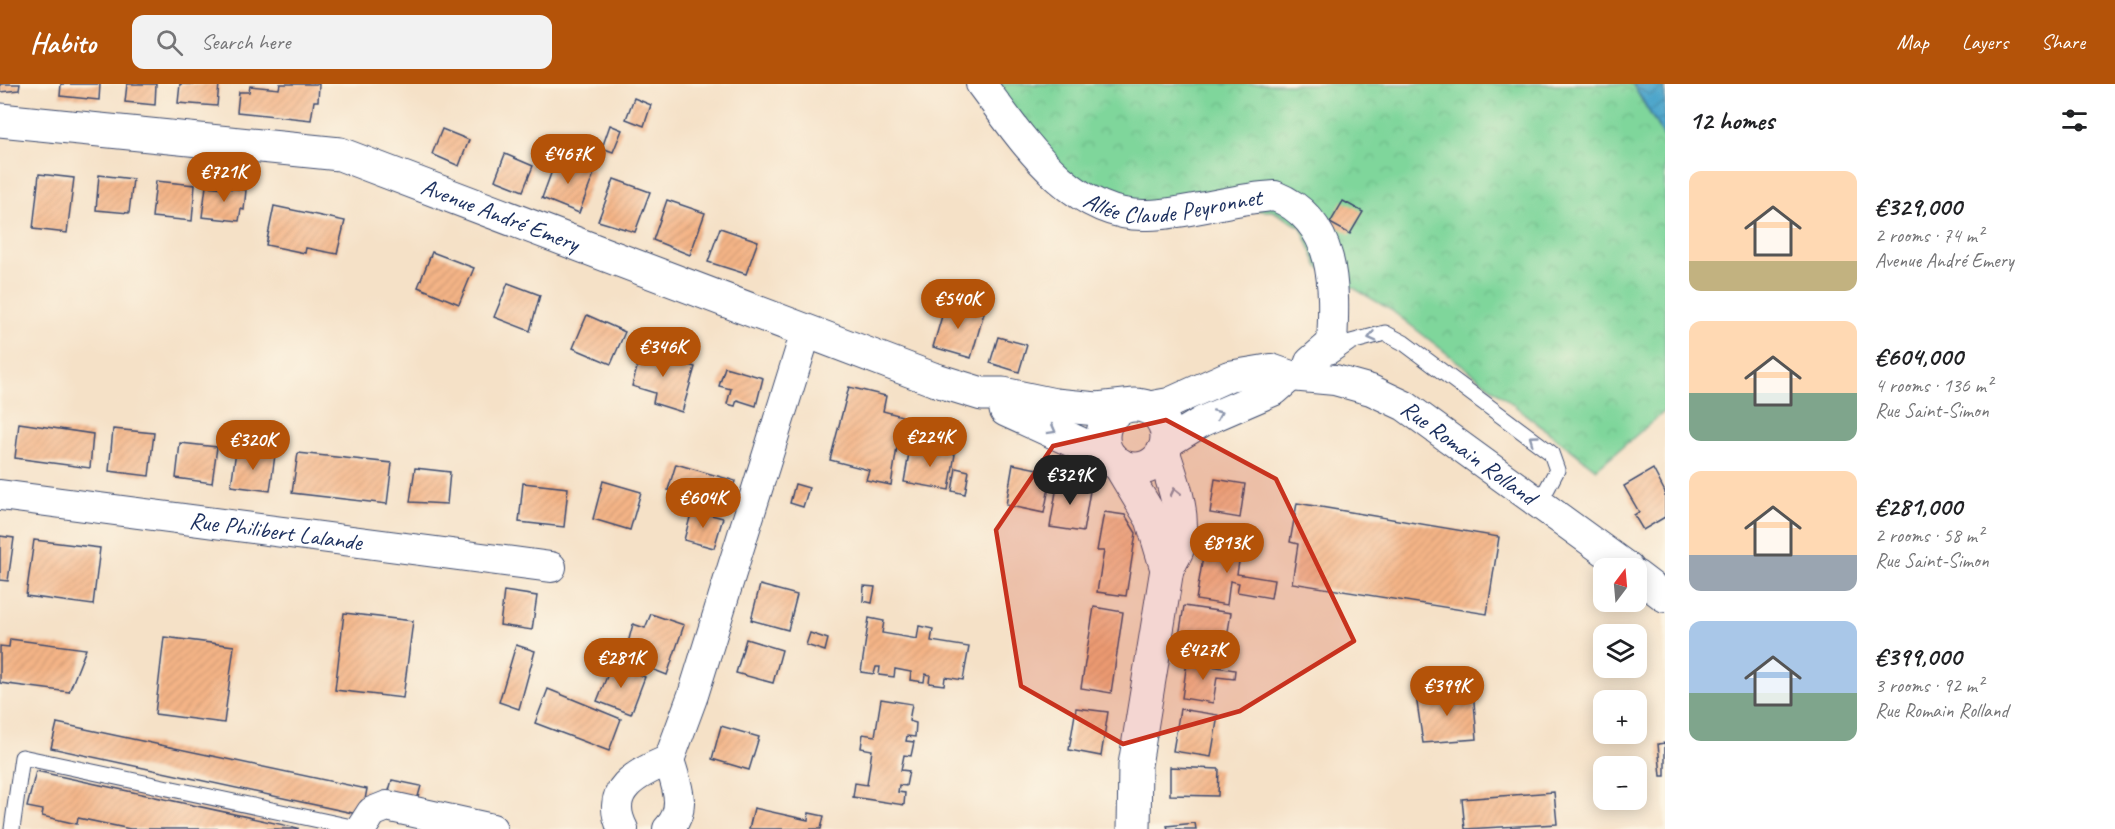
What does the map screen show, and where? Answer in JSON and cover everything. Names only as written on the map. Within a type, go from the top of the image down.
[{"type":"street","name":"Allée Claude Peyronnet","points":[[981,84],[1025,141],[1053,172],[1081,196],[1111,209],[1146,216],[1275,196],[1286,200],[1301,213],[1318,234],[1329,256],[1334,294],[1332,343],[1298,376]]},
{"type":"street","name":"Avenue André Emery","points":[[0,120],[340,154],[806,332],[982,394],[1003,394],[1064,406],[1097,409],[1136,406]]},
{"type":"street","points":[[677,826],[678,794],[669,760],[693,695],[806,332]]},
{"type":"street","name":"Rue Romain Rolland","points":[[1136,406],[1169,403],[1229,376],[1271,369],[1371,390],[1406,406],[1615,558]]},
{"type":"street","points":[[1115,461],[1138,468],[1148,466],[1165,447],[1203,421],[1275,390],[1298,376]]},
{"type":"street","name":"Avenue André Emery","points":[[982,394],[998,407],[1038,423],[1115,461]]},
{"type":"street","points":[[1134,829],[1135,765],[1167,569],[1178,547],[1179,522],[1176,496],[1165,447],[1163,421],[1136,406],[1115,411],[1104,430],[1103,440],[1152,519],[1167,569]]},
{"type":"street","name":"Rue Philibert Lalande","points":[[0,495],[551,567]]},
{"type":"street","points":[[1647,583],[1665,597]]},
{"type":"street","points":[[623,829],[615,814],[616,802],[626,785],[643,771],[669,760]]},
{"type":"street","points":[[361,829],[372,813],[387,806],[492,829]]},
{"type":"lane","points":[[1298,376],[1351,342],[1385,333],[1404,343],[1551,453],[1557,470],[1539,504]]},
{"type":"lane","points":[[12,829],[22,757],[361,829]]},
{"type":"highlighted area","points":[[1166,420],[1276,479],[1354,641],[1240,711],[1123,744],[1021,686],[996,530],[1053,446]]},
{"type":"green space","points":[[970,84],[1632,84],[1665,139],[1665,411],[1596,469],[1391,310],[1318,267],[1301,227],[1273,211],[1074,204]]},
{"type":"water","points":[[1633,84],[1665,84],[1665,138]]},
{"type":"building","points":[[0,84],[20,84],[19,90],[0,92]]},
{"type":"building","points":[[61,84],[100,84],[99,100],[60,96]]},
{"type":"building","points":[[127,84],[156,84],[155,105],[125,102]]},
{"type":"building","points":[[180,84],[219,84],[217,106],[178,103]]},
{"type":"building","points":[[280,84],[319,84],[318,101],[314,101],[311,120],[237,112],[239,92],[249,92],[250,86],[279,89]]},
{"type":"building","points":[[634,98],[651,105],[644,126],[626,119]]},
{"type":"building","points":[[610,125],[622,130],[613,152],[602,148]]},
{"type":"building","points":[[442,129],[469,140],[459,166],[432,154]]},
{"type":"building","points":[[505,154],[533,166],[523,191],[495,180]]},
{"type":"building","points":[[557,157],[595,171],[579,213],[542,198]]},
{"type":"building","points":[[39,174],[74,178],[67,233],[33,229]]},
{"type":"building","points":[[99,175],[133,179],[129,213],[96,210]]},
{"type":"building","points":[[614,179],[650,192],[635,232],[598,221]]},
{"type":"building","points":[[156,181],[195,185],[192,221],[152,217]]},
{"type":"building","points":[[206,186],[246,190],[244,210],[241,209],[239,221],[202,217]]},
{"type":"building","points":[[667,200],[705,213],[690,255],[653,240]]},
{"type":"building","points":[[1343,201],[1363,212],[1350,234],[1330,223]]},
{"type":"building","points":[[274,206],[345,221],[337,254],[306,248],[305,253],[266,245]]},
{"type":"building","points":[[720,228],[758,241],[746,274],[708,262]]},
{"type":"building","points":[[432,252],[474,268],[459,304],[418,287]]},
{"type":"building","points":[[508,283],[540,295],[530,331],[494,317]]},
{"type":"building","points":[[946,302],[984,313],[971,358],[933,347]]},
{"type":"building","points":[[587,315],[625,332],[611,364],[573,348]]},
{"type":"building","points":[[998,337],[1027,345],[1019,372],[990,363]]},
{"type":"building","points":[[644,342],[664,349],[662,357],[695,367],[682,412],[653,403],[655,393],[632,386]]},
{"type":"building","points":[[725,367],[763,378],[756,406],[737,400],[735,406],[727,404],[731,389],[719,386]]},
{"type":"building","points":[[849,387],[886,396],[883,411],[902,416],[891,485],[866,480],[869,470],[830,460]]},
{"type":"building","points":[[19,423],[93,434],[90,468],[15,458]]},
{"type":"building","points":[[113,429],[154,433],[149,476],[109,471]]},
{"type":"building","points":[[180,443],[217,447],[212,483],[176,478]]},
{"type":"building","points":[[910,447],[955,454],[949,490],[904,482]]},
{"type":"building","points":[[236,451],[275,455],[270,491],[231,486]]},
{"type":"building","points":[[298,453],[392,463],[387,504],[292,493]]},
{"type":"building","points":[[676,464],[735,481],[727,508],[705,502],[703,510],[680,503],[683,494],[668,490]]},
{"type":"building","points":[[1013,464],[1052,472],[1044,513],[1006,505]]},
{"type":"building","points":[[415,468],[450,472],[447,504],[410,502]]},
{"type":"building","points":[[956,468],[969,471],[965,494],[952,491]]},
{"type":"building","points":[[1653,469],[1665,492],[1665,517],[1643,530],[1634,515],[1639,512],[1624,486]]},
{"type":"building","points":[[1215,479],[1245,484],[1240,518],[1210,513]]},
{"type":"building","points":[[1058,480],[1091,485],[1083,532],[1050,527]]},
{"type":"building","points":[[603,481],[641,492],[630,530],[593,519]]},
{"type":"building","points":[[523,483],[568,488],[564,527],[519,522]]},
{"type":"building","points":[[795,484],[809,488],[803,507],[790,503]]},
{"type":"building","points":[[1297,503],[1499,537],[1487,614],[1292,583],[1298,544],[1290,542]]},
{"type":"building","points":[[692,510],[723,518],[714,548],[684,540]]},
{"type":"building","points":[[1104,512],[1125,515],[1136,533],[1126,596],[1097,592],[1104,551],[1097,551]]},
{"type":"building","points":[[0,536],[14,538],[8,581],[0,580]]},
{"type":"building","points":[[1206,538],[1242,544],[1237,574],[1274,580],[1271,598],[1237,592],[1239,583],[1230,581],[1227,605],[1196,600]]},
{"type":"building","points":[[34,540],[100,548],[93,605],[26,596]]},
{"type":"building","points":[[760,585],[797,595],[788,630],[751,620]]},
{"type":"building","points":[[864,586],[875,587],[872,603],[863,601]]},
{"type":"building","points":[[504,591],[537,596],[532,630],[500,625]]},
{"type":"building","points":[[1184,606],[1231,613],[1223,662],[1176,654]]},
{"type":"building","points":[[1094,607],[1123,612],[1111,693],[1081,688]]},
{"type":"building","points":[[344,613],[413,621],[403,698],[335,690]]},
{"type":"building","points":[[651,614],[684,625],[667,675],[624,658],[633,624],[645,628]]},
{"type":"building","points":[[869,618],[884,621],[882,633],[917,639],[919,626],[933,629],[931,641],[969,647],[963,680],[945,677],[944,685],[929,683],[930,675],[925,674],[924,682],[910,680],[911,672],[895,669],[894,677],[879,675],[880,667],[876,667],[874,674],[861,672]]},
{"type":"building","points":[[810,633],[828,639],[825,651],[806,645]]},
{"type":"building","points":[[164,637],[234,646],[224,723],[155,714]]},
{"type":"building","points":[[10,639],[86,649],[69,692],[0,683],[0,646],[9,647]]},
{"type":"building","points":[[746,639],[782,650],[773,683],[736,673]]},
{"type":"building","points":[[516,645],[535,651],[519,709],[499,702]]},
{"type":"building","points":[[1187,662],[1235,670],[1234,679],[1217,677],[1213,703],[1182,698]]},
{"type":"building","points":[[612,664],[645,677],[631,714],[597,701]]},
{"type":"building","points":[[548,689],[621,719],[609,751],[535,723]]},
{"type":"building","points":[[1473,690],[1477,739],[1423,743],[1416,696]]},
{"type":"building","points":[[881,699],[912,704],[909,721],[916,723],[915,737],[907,736],[906,741],[914,742],[911,756],[904,755],[901,770],[909,771],[906,786],[899,785],[898,792],[905,793],[904,805],[853,797],[855,783],[867,785],[872,750],[861,748],[863,734],[875,736]]},
{"type":"building","points":[[1076,708],[1108,712],[1101,756],[1069,750]]},
{"type":"building","points":[[1180,709],[1218,715],[1211,757],[1173,751]]},
{"type":"building","points":[[57,723],[367,789],[362,815],[51,748]]},
{"type":"building","points":[[721,726],[759,737],[749,770],[712,759]]},
{"type":"building","points":[[1665,743],[1665,776],[1661,776],[1658,744]]},
{"type":"building","points":[[1170,767],[1219,769],[1218,796],[1170,795]]},
{"type":"building","points":[[36,771],[298,829],[130,829],[78,818],[77,824],[42,816],[43,810],[27,807]]},
{"type":"building","points":[[392,780],[421,786],[417,800],[388,794]]},
{"type":"building","points":[[1554,792],[1557,824],[1465,829],[1462,799]]},
{"type":"building","points":[[754,808],[808,820],[809,813],[824,816],[821,829],[749,829]]},
{"type":"building","points":[[1195,823],[1196,829],[1168,829],[1167,826]]}]
